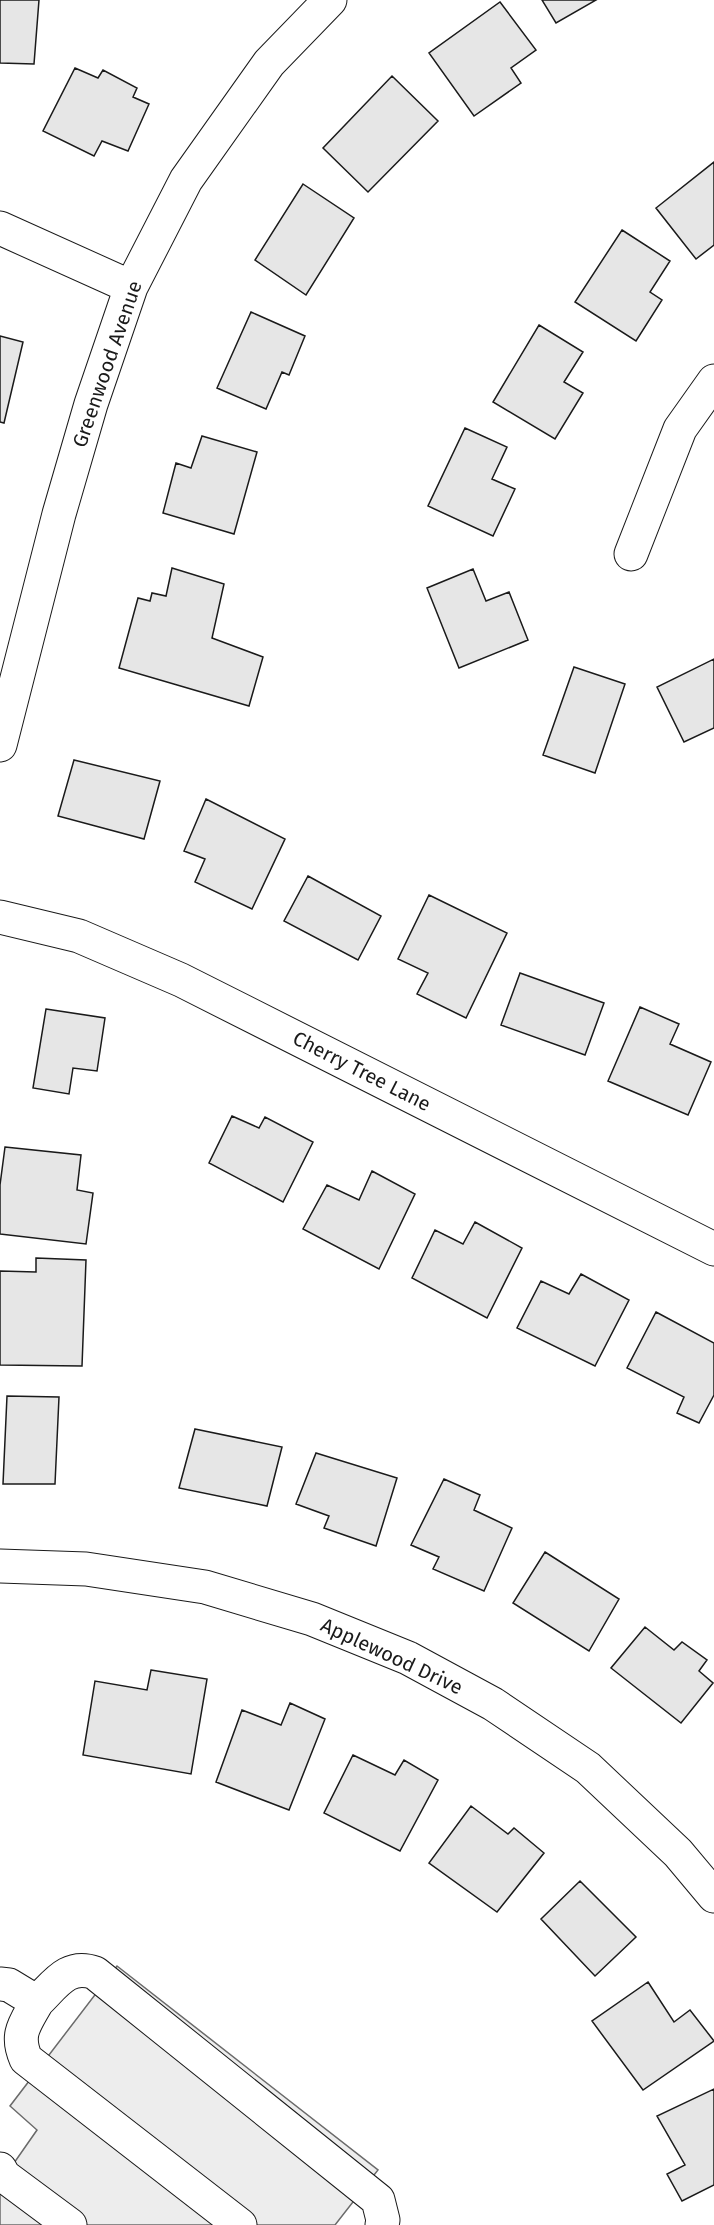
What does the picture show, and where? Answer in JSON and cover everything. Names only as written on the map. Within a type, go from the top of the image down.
[{"type":"street","name":"Greenwood Avenue","points":[[0,745],[91,404],[131,286],[186,180],[268,63],[330,0]]},
{"type":"street","points":[[0,228],[131,286]]},
{"type":"street","points":[[631,554],[680,429],[714,381]]},
{"type":"street","name":"Cherry Tree Lane","points":[[0,917],[79,936],[182,980],[714,1249]]},
{"type":"street","name":"Applewood Drive","points":[[0,1566],[86,1569],[205,1587],[312,1619],[408,1659],[493,1704],[588,1767],[678,1852],[714,1896]]},
{"type":"street","points":[[240,2225],[26,2059],[21,2048],[21,2031],[37,2002],[68,1972],[83,1968],[95,1973],[380,2212]]},
{"type":"street","points":[[0,1984],[9,1985],[37,2002]]},
{"type":"street","points":[[0,2169],[4,2176],[70,2225]]},
{"type":"shaded area","points":[[117,1966],[378,2170],[335,2225],[0,2225],[0,2183],[37,2130],[10,2106]]},
{"type":"building","points":[[0,0],[39,0],[34,64],[0,63]]},
{"type":"building","points":[[542,0],[596,0],[556,23]]},
{"type":"building","points":[[500,2],[536,50],[511,68],[521,83],[474,116],[429,53]]},
{"type":"building","points":[[75,68],[98,78],[103,70],[137,88],[133,97],[149,104],[128,151],[102,141],[94,156],[43,131]]},
{"type":"building","points":[[392,76],[438,121],[368,192],[323,148]]},
{"type":"building","points":[[714,162],[714,245],[696,259],[656,208]]},
{"type":"building","points":[[303,184],[354,218],[306,295],[255,260]]},
{"type":"building","points":[[622,230],[670,261],[650,292],[662,300],[636,341],[575,302]]},
{"type":"building","points":[[251,312],[305,336],[289,375],[282,372],[266,409],[217,388]]},
{"type":"building","points":[[539,325],[583,352],[564,382],[583,393],[555,439],[493,402]]},
{"type":"building","points":[[0,336],[23,342],[4,423],[0,422]]},
{"type":"building","points":[[465,428],[507,447],[492,479],[515,489],[493,536],[428,506]]},
{"type":"building","points":[[202,436],[257,452],[234,534],[163,513],[176,463],[191,468]]},
{"type":"building","points":[[172,568],[224,584],[212,638],[263,657],[249,706],[119,668],[138,598],[150,601],[152,593],[166,596]]},
{"type":"building","points":[[473,569],[486,601],[509,592],[528,640],[459,668],[427,588]]},
{"type":"building","points":[[714,659],[714,728],[684,742],[657,687]]},
{"type":"building","points":[[574,667],[625,684],[595,773],[543,755]]},
{"type":"building","points":[[74,760],[160,781],[144,839],[58,816]]},
{"type":"building","points":[[206,799],[285,839],[252,909],[195,882],[205,859],[184,851]]},
{"type":"building","points":[[308,876],[381,916],[358,960],[284,921]]},
{"type":"building","points":[[429,895],[507,933],[466,1018],[417,994],[428,973],[398,959]]},
{"type":"building","points":[[520,973],[604,1003],[585,1055],[501,1025]]},
{"type":"building","points":[[640,1007],[679,1024],[670,1044],[711,1062],[688,1115],[608,1081]]},
{"type":"building","points":[[46,1009],[105,1018],[97,1071],[73,1068],[69,1094],[33,1088]]},
{"type":"building","points":[[232,1116],[259,1128],[265,1117],[313,1142],[283,1202],[209,1163]]},
{"type":"building","points":[[5,1147],[81,1155],[77,1190],[93,1193],[86,1244],[0,1234],[0,1185]]},
{"type":"building","points":[[372,1171],[415,1194],[379,1269],[303,1229],[327,1185],[359,1200]]},
{"type":"building","points":[[475,1222],[522,1248],[487,1318],[412,1278],[435,1230],[463,1244]]},
{"type":"building","points":[[36,1258],[86,1260],[82,1366],[0,1365],[0,1271],[36,1272]]},
{"type":"building","points":[[581,1274],[629,1300],[595,1366],[517,1328],[541,1281],[569,1294]]},
{"type":"building","points":[[656,1312],[714,1343],[714,1395],[699,1423],[677,1413],[684,1397],[627,1368]]},
{"type":"building","points":[[7,1396],[59,1397],[55,1484],[3,1484]]},
{"type":"building","points":[[195,1429],[282,1447],[267,1506],[179,1488]]},
{"type":"building","points":[[316,1453],[397,1478],[376,1546],[324,1528],[329,1516],[296,1504]]},
{"type":"building","points":[[444,1479],[480,1495],[474,1510],[512,1528],[484,1591],[433,1569],[439,1557],[411,1545]]},
{"type":"building","points":[[545,1552],[619,1599],[589,1651],[513,1603]]},
{"type":"building","points":[[645,1627],[674,1650],[682,1642],[707,1660],[699,1671],[713,1683],[681,1723],[611,1668]]},
{"type":"building","points":[[151,1670],[207,1679],[191,1774],[83,1755],[95,1681],[147,1690]]},
{"type":"building","points":[[290,1703],[325,1719],[289,1810],[216,1782],[242,1710],[281,1725]]},
{"type":"building","points":[[353,1755],[395,1775],[404,1760],[438,1780],[400,1851],[324,1813]]},
{"type":"building","points":[[471,1806],[508,1834],[514,1828],[544,1853],[497,1912],[429,1863]]},
{"type":"building","points":[[580,1881],[636,1937],[595,1976],[541,1919]]},
{"type":"building","points":[[648,1982],[674,2022],[690,2010],[714,2041],[643,2090],[592,2021]]},
{"type":"building","points":[[714,2089],[714,2185],[682,2201],[667,2174],[685,2165],[657,2116]]}]
